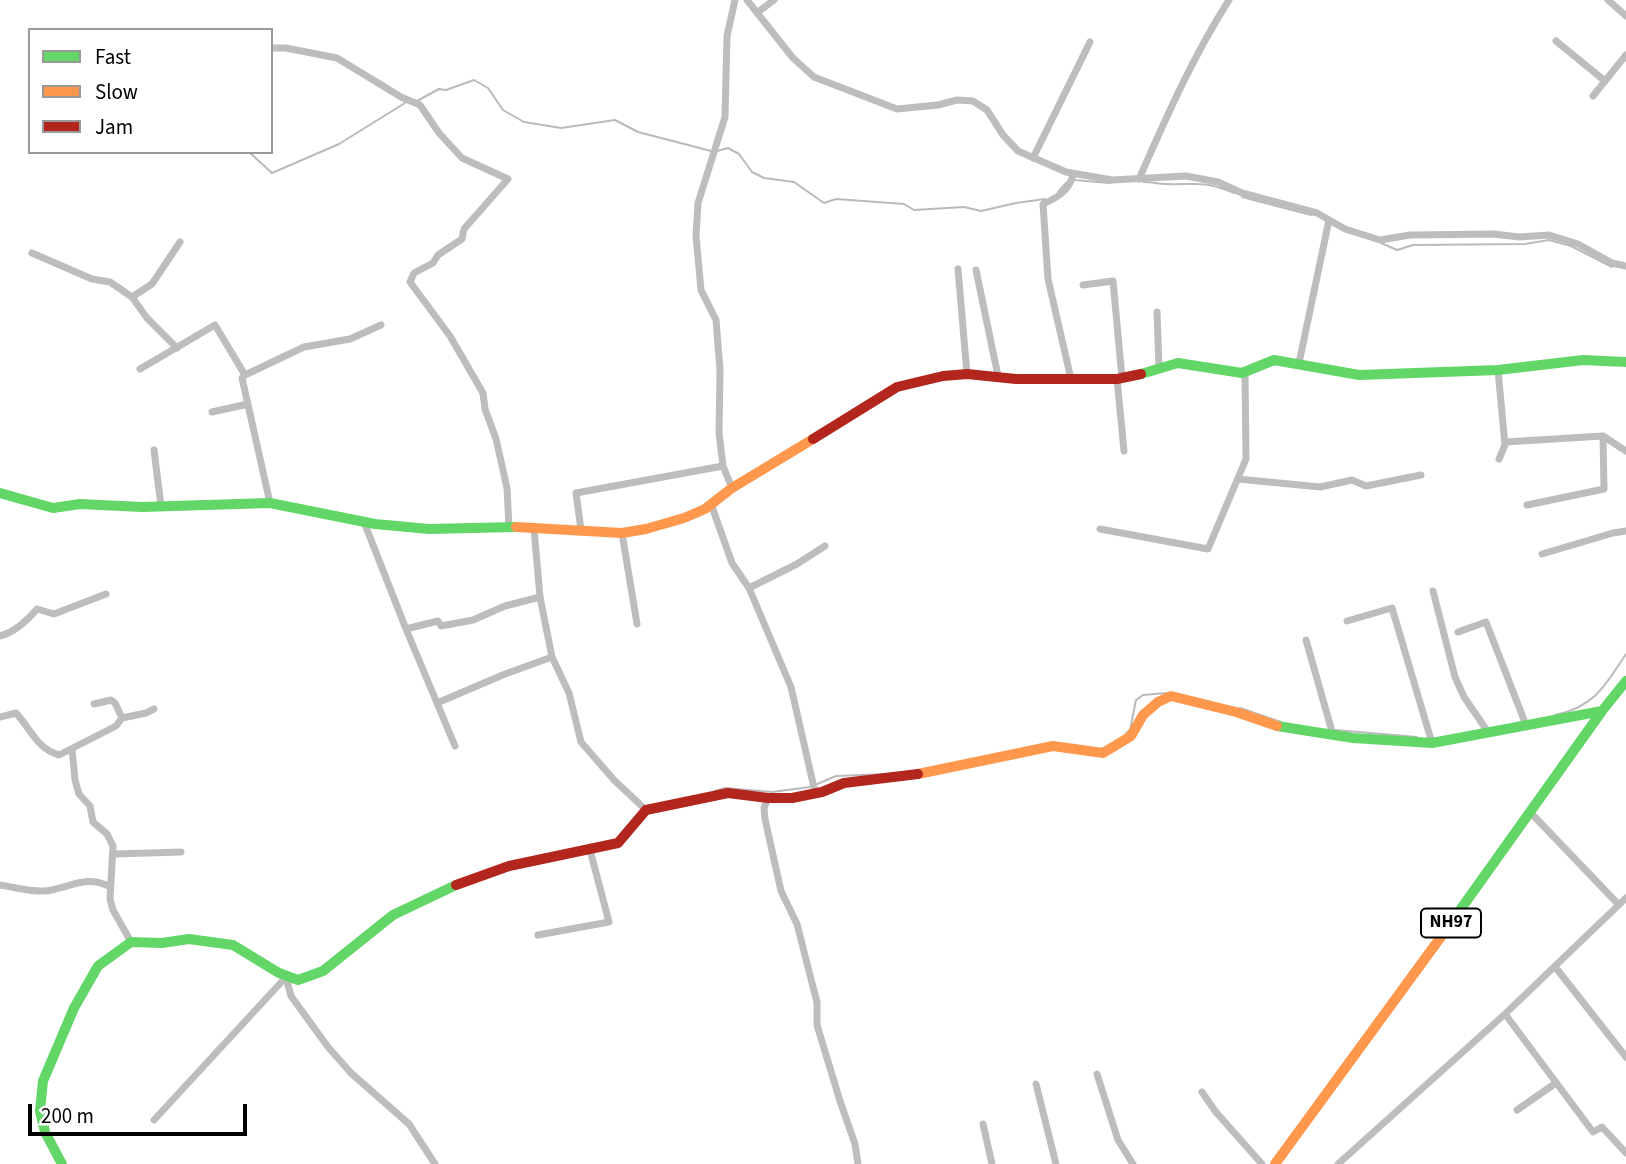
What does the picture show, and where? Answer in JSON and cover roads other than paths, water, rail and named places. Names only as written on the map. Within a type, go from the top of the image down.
[{"type":"main road","points":[[0,493],[53,508],[80,504],[161,506],[270,503],[365,522],[429,529],[509,527],[622,533],[684,518],[711,504],[732,488],[897,387],[943,376],[967,374],[1016,380],[1119,379],[1178,363],[1245,372],[1274,360],[1359,375],[1498,370],[1583,360],[1626,362]]},
{"type":"main road","name":"NH97","points":[[1275,1164],[1626,681]]},
{"type":"main road","points":[[62,1164],[45,1132],[40,1111],[43,1081],[74,1008],[98,966],[131,942],[162,943],[189,939],[233,945],[286,977],[298,980],[323,971],[393,915],[477,876],[509,866],[618,843],[646,810],[728,793],[792,798],[822,792],[844,782],[902,777],[1053,746],[1103,753],[1131,736],[1143,715],[1158,702],[1171,696],[1236,712],[1284,728],[1432,743],[1602,711]]},
{"type":"street","points":[[732,488],[723,466],[719,433],[720,370],[716,320],[701,290],[696,236],[698,203],[725,117],[727,36],[736,0]]},
{"type":"street","points":[[747,0],[793,58],[814,77],[898,109],[957,100],[973,101],[988,110],[1003,135],[1018,151],[1073,174],[1112,180],[1185,176],[1218,182],[1242,193],[1317,213],[1345,229],[1380,240],[1410,235],[1549,235],[1578,244],[1612,262],[1626,266]]},
{"type":"street","points":[[758,12],[774,0]]},
{"type":"street","points":[[1139,179],[1166,117],[1213,24],[1229,0]]},
{"type":"street","points":[[1608,0],[1626,16]]},
{"type":"street","points":[[1556,41],[1605,81]]},
{"type":"street","points":[[1033,158],[1090,42]]},
{"type":"street","points":[[273,48],[337,58],[401,97],[420,105],[439,133],[462,158],[508,179],[464,229],[462,239],[438,255],[433,264],[414,274],[410,282],[450,336],[483,393],[507,488],[509,527]]},
{"type":"street","points":[[1593,96],[1626,55]]},
{"type":"street","points":[[1071,379],[1048,279],[1043,204],[1058,198],[1072,181],[1073,174]]},
{"type":"street","points":[[1299,363],[1329,220]]},
{"type":"street","points":[[132,297],[152,284],[180,242]]},
{"type":"street","points":[[32,253],[92,279],[110,282],[132,297],[146,317],[177,348]]},
{"type":"street","points":[[958,269],[967,374]]},
{"type":"street","points":[[976,270],[998,376]]},
{"type":"street","points":[[1083,285],[1113,281],[1124,451]]},
{"type":"street","points":[[1157,312],[1159,367]]},
{"type":"street","points":[[140,369],[215,325],[245,375]]},
{"type":"street","points":[[270,503],[242,378],[304,347],[350,339],[381,325]]},
{"type":"street","points":[[1498,370],[1505,442],[1499,459]]},
{"type":"street","points":[[1100,529],[1208,549],[1246,459],[1245,372]]},
{"type":"street","points":[[212,412],[248,404]]},
{"type":"street","points":[[1505,442],[1603,436],[1626,451]]},
{"type":"street","points":[[1527,505],[1604,489],[1603,436]]},
{"type":"street","points":[[154,450],[161,506]]},
{"type":"street","points":[[581,530],[576,493],[723,466]]},
{"type":"street","points":[[1238,479],[1320,487],[1352,480],[1366,485],[1386,483],[1421,475]]},
{"type":"street","points":[[711,504],[732,563],[749,589],[791,687],[815,792]]},
{"type":"street","points":[[365,522],[455,746]]},
{"type":"street","points":[[534,529],[540,597],[552,657],[569,693],[582,742],[614,780],[646,810]]},
{"type":"street","points":[[1542,554],[1626,531]]},
{"type":"street","points":[[622,533],[637,624]]},
{"type":"street","points":[[749,589],[825,546]]},
{"type":"street","points":[[1433,591],[1455,677],[1464,697],[1488,732]]},
{"type":"street","points":[[0,636],[9,634],[27,621],[37,609],[54,614],[106,594]]},
{"type":"street","points":[[406,629],[438,621],[441,626],[473,620],[505,606],[540,597]]},
{"type":"street","points":[[1347,621],[1392,608],[1432,743]]},
{"type":"street","points":[[1458,632],[1486,622],[1526,725]]},
{"type":"street","points":[[1306,640],[1333,735]]},
{"type":"street","points":[[437,703],[552,657]]},
{"type":"street","points":[[94,704],[111,700],[122,718]]},
{"type":"street","points":[[0,717],[16,713],[40,746],[59,755],[116,726],[122,718],[154,709]]},
{"type":"street","points":[[72,749],[79,794],[90,806],[93,822],[107,834],[113,846],[115,854],[110,887],[113,910],[131,942]]},
{"type":"street","points":[[768,798],[764,808],[765,819],[781,891],[797,924],[817,1002],[817,1025],[855,1144],[858,1164]]},
{"type":"street","points":[[1531,813],[1619,905]]},
{"type":"street","points":[[538,935],[609,922],[590,850]]},
{"type":"street","points":[[115,854],[181,852]]},
{"type":"street","points":[[0,885],[41,891],[64,888],[90,880],[110,887]]},
{"type":"street","points":[[1341,1163],[1556,968],[1626,898]]},
{"type":"street","points":[[1556,968],[1622,1045],[1626,1057]]},
{"type":"street","points":[[154,1121],[286,977]]},
{"type":"street","points":[[286,977],[291,996],[328,1047],[351,1073],[409,1124],[435,1164]]},
{"type":"street","points":[[1506,1014],[1593,1132],[1602,1127],[1626,1153]]},
{"type":"street","points":[[1097,1074],[1118,1140],[1133,1164]]},
{"type":"street","points":[[1517,1110],[1556,1083]]},
{"type":"street","points":[[1036,1084],[1056,1164]]},
{"type":"street","points":[[1202,1092],[1262,1164]]},
{"type":"street","points":[[983,1124],[992,1164]]},
{"type":"waterway","points":[[417,101],[439,89],[446,90],[474,80],[488,88],[503,110],[524,122],[561,128],[615,120],[638,132],[711,151]]},
{"type":"waterway","points":[[251,154],[272,173],[339,144],[405,103]]},
{"type":"waterway","points":[[717,151],[728,148],[739,154],[752,172],[764,178],[794,182],[824,203],[836,199],[904,204],[914,210],[964,207],[981,211],[1045,199]]},
{"type":"waterway","points":[[1074,180],[1110,183]]},
{"type":"waterway","points":[[1143,182],[1207,185],[1234,193]]},
{"type":"waterway","points":[[1058,192],[1066,183]]},
{"type":"waterway","points":[[1242,197],[1311,215]]},
{"type":"waterway","points":[[1381,243],[1397,250],[1413,245],[1525,244],[1549,240],[1571,246],[1612,267]]},
{"type":"waterway","points":[[1555,715],[1580,707],[1589,701],[1605,685],[1626,654]]},
{"type":"waterway","points":[[1126,733],[1130,730],[1136,700],[1143,695],[1167,693]]},
{"type":"waterway","points":[[1240,708],[1281,722]]},
{"type":"waterway","points":[[1335,730],[1417,737]]},
{"type":"waterway","points":[[815,785],[836,776],[888,774]]},
{"type":"waterway","points":[[715,791],[725,788],[772,792],[810,787]]}]
